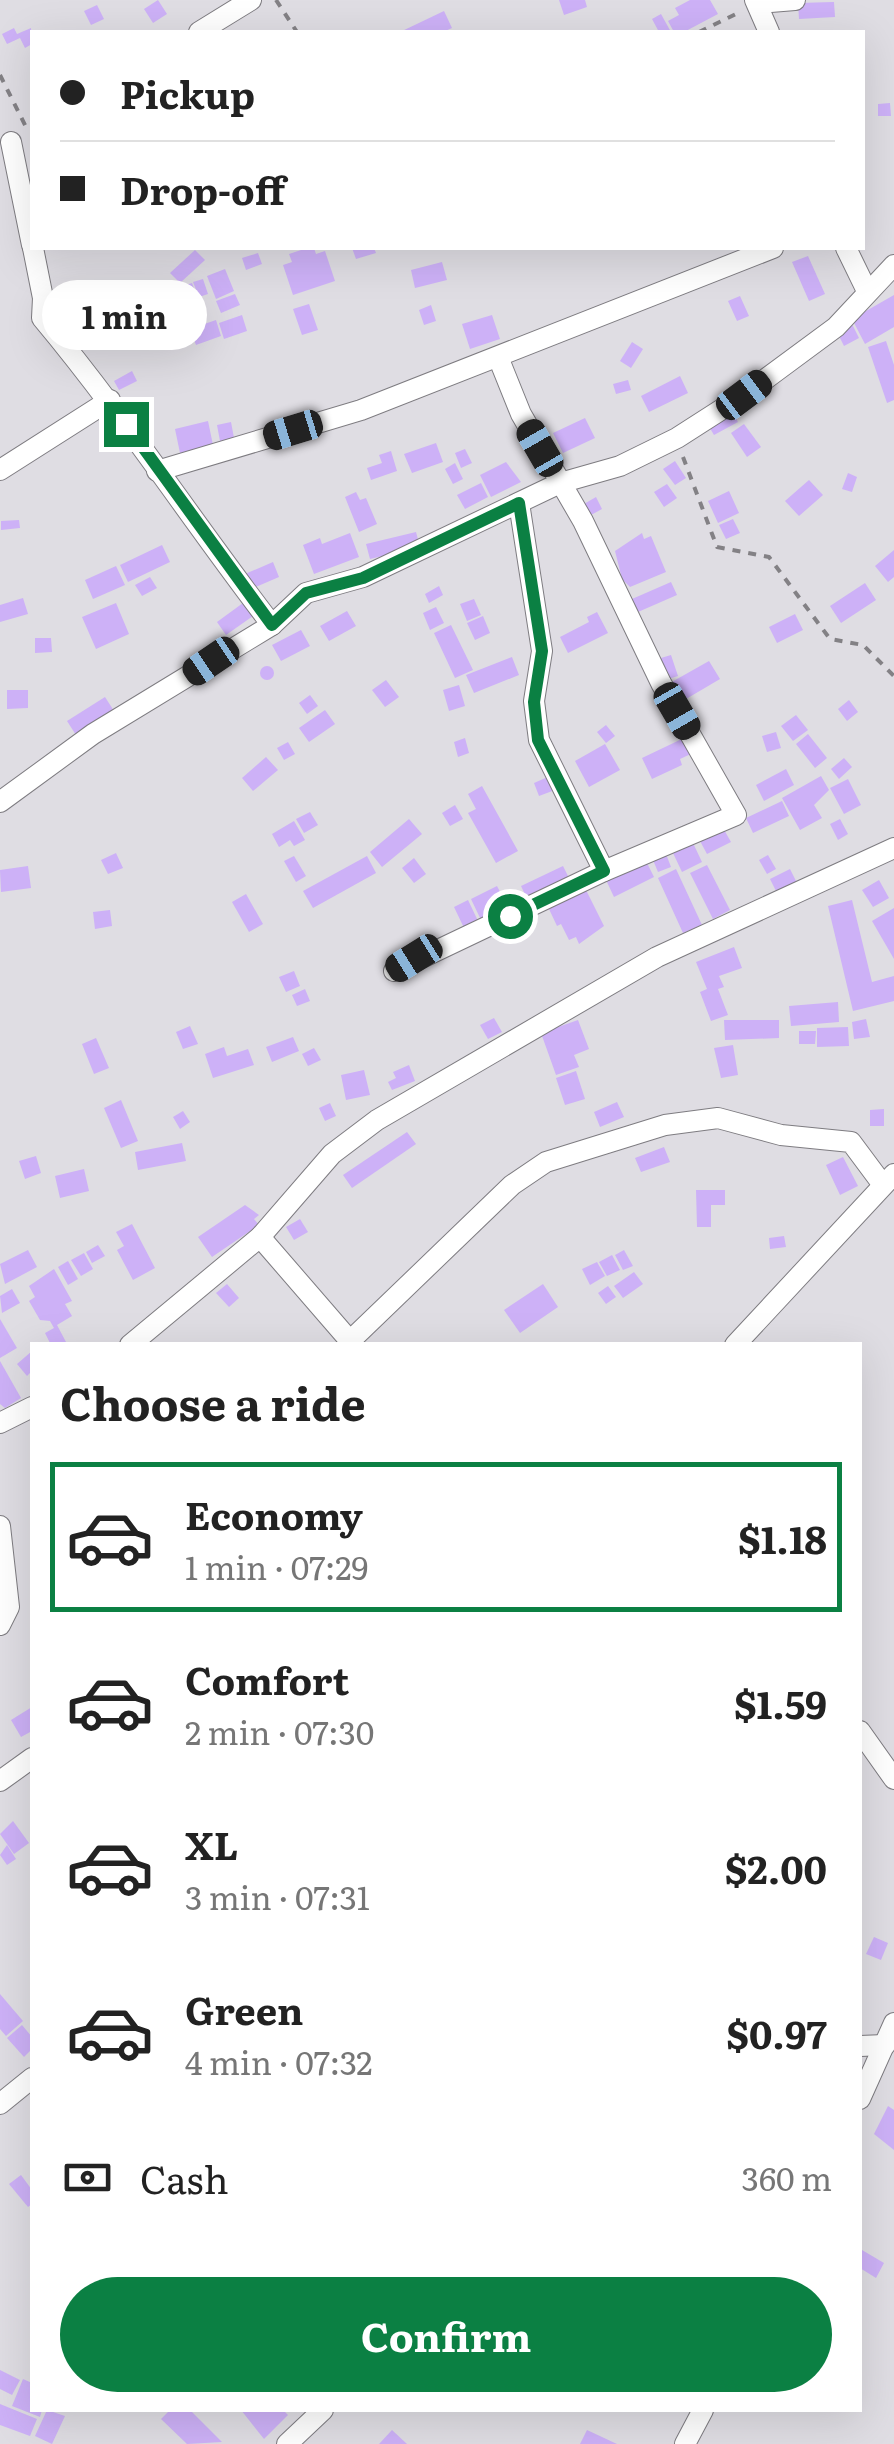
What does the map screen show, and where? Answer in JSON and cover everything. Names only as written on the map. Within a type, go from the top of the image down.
[{"type":"street","points":[[202,30],[251,0]]},
{"type":"street","points":[[769,30],[756,1],[795,0]]},
{"type":"street","points":[[14,141],[30,229]]},
{"type":"street","points":[[34,250],[44,298],[42,318],[110,400],[156,471],[272,625]]},
{"type":"street","points":[[156,471],[361,410],[768,250]]},
{"type":"street","points":[[847,250],[867,291]]},
{"type":"street","points":[[0,802],[93,734],[272,625],[306,593],[363,578],[560,483],[620,466],[677,438],[836,327],[894,265]]},
{"type":"street","points":[[394,971],[604,871],[736,814],[661,682],[560,483],[520,414],[498,358]]},
{"type":"street","points":[[0,470],[110,400]]},
{"type":"street","points":[[519,503],[542,651],[534,702],[538,740],[604,871]]},
{"type":"street","points":[[134,1342],[260,1237],[332,1154],[377,1120],[657,956],[894,848]]},
{"type":"street","points":[[260,1237],[350,1342],[512,1185],[546,1162],[665,1125],[718,1118],[782,1134],[851,1142],[889,1180],[738,1342]]},
{"type":"street","points":[[0,1423],[30,1407]]},
{"type":"street","points":[[0,1526],[9,1607],[0,1625]]},
{"type":"street","points":[[862,1734],[894,1779]]},
{"type":"street","points":[[0,1781],[30,1759]]},
{"type":"street","points":[[862,2095],[894,2023]]},
{"type":"street","points":[[862,2046],[886,2045]]},
{"type":"street","points":[[0,2104],[30,2080]]},
{"type":"street","points":[[287,2444],[320,2412]]},
{"type":"street","points":[[685,2444],[702,2412]]},
{"type":"path","points":[[276,0],[296,30]]},
{"type":"path","points":[[703,30],[756,1]]},
{"type":"path","points":[[0,75],[14,141]]},
{"type":"path","points":[[677,438],[717,547],[769,556],[830,639],[862,644],[894,676]]},
{"type":"building","points":[[158,0],[167,14],[153,23],[144,9]]},
{"type":"building","points":[[559,0],[585,0],[587,7],[564,15]]},
{"type":"building","points":[[690,0],[710,0],[718,14],[688,30],[673,30],[668,21],[679,15],[675,8]]},
{"type":"building","points":[[834,2],[835,17],[799,19],[798,3]]},
{"type":"building","points":[[97,5],[104,19],[91,25],[84,11]]},
{"type":"building","points":[[444,11],[452,28],[448,30],[404,30]]},
{"type":"building","points":[[661,14],[670,30],[658,30],[652,19]]},
{"type":"building","points":[[14,28],[17,34],[31,28],[30,45],[25,48],[20,38],[7,44],[2,34]]},
{"type":"building","points":[[890,103],[891,116],[878,116],[878,104]]},
{"type":"building","points":[[195,250],[205,260],[180,283],[170,273]]},
{"type":"building","points":[[353,250],[376,253],[356,259]]},
{"type":"building","points":[[325,251],[335,281],[293,295],[283,265],[292,262],[289,254]]},
{"type":"building","points":[[258,253],[262,264],[246,270],[242,258]]},
{"type":"building","points":[[808,256],[825,294],[809,301],[792,262]]},
{"type":"building","points":[[442,262],[447,280],[415,288],[411,270]]},
{"type":"building","points":[[225,269],[234,291],[216,299],[207,276]]},
{"type":"building","points":[[203,279],[208,294],[199,297],[193,282]]},
{"type":"building","points":[[192,283],[206,322],[190,327],[176,288]]},
{"type":"building","points":[[235,294],[240,305],[221,313],[216,301]]},
{"type":"building","points":[[894,295],[894,327],[865,344],[852,319]]},
{"type":"building","points":[[740,296],[749,316],[737,321],[728,301]]},
{"type":"building","points":[[309,304],[318,330],[302,335],[293,309]]},
{"type":"building","points":[[431,305],[436,321],[424,325],[419,310]]},
{"type":"building","points":[[242,315],[247,331],[224,339],[219,323]]},
{"type":"building","points":[[492,315],[500,339],[470,349],[462,324]]},
{"type":"building","points":[[216,320],[221,336],[196,345],[190,329]]},
{"type":"building","points":[[851,322],[859,338],[844,346],[836,330]]},
{"type":"building","points":[[886,341],[894,365],[894,400],[887,403],[868,347]]},
{"type":"building","points":[[632,342],[643,349],[631,368],[620,361]]},
{"type":"building","points":[[132,371],[137,381],[119,390],[114,381]]},
{"type":"building","points":[[680,376],[688,393],[649,412],[641,396]]},
{"type":"building","points":[[628,380],[631,390],[616,394],[613,384]]},
{"type":"building","points":[[731,410],[738,422],[714,435],[708,425]]},
{"type":"building","points":[[585,418],[595,438],[563,453],[553,433]]},
{"type":"building","points":[[208,421],[213,445],[180,453],[175,429]]},
{"type":"building","points":[[231,422],[234,438],[220,441],[217,425]]},
{"type":"building","points":[[744,424],[761,447],[747,457],[731,433]]},
{"type":"building","points":[[436,443],[443,462],[412,473],[404,454]]},
{"type":"building","points":[[465,449],[472,463],[461,468],[455,453]]},
{"type":"building","points":[[391,451],[397,471],[371,480],[367,468],[382,463],[379,455]]},
{"type":"building","points":[[675,461],[686,478],[675,485],[663,469]]},
{"type":"building","points":[[506,462],[521,482],[491,497],[480,475]]},
{"type":"building","points":[[455,463],[463,479],[453,484],[445,469]]},
{"type":"building","points":[[848,473],[857,477],[852,492],[842,489]]},
{"type":"building","points":[[809,480],[823,495],[799,516],[785,501]]},
{"type":"building","points":[[481,483],[488,497],[465,509],[457,495]]},
{"type":"building","points":[[667,484],[677,498],[664,507],[654,492]]},
{"type":"building","points":[[729,491],[739,513],[718,523],[708,501]]},
{"type":"building","points":[[356,492],[360,500],[366,498],[377,524],[359,532],[345,497]]},
{"type":"building","points":[[596,497],[602,509],[591,515],[584,504]]},
{"type":"building","points":[[733,519],[740,533],[726,539],[719,525]]},
{"type":"building","points":[[19,520],[20,528],[1,530],[1,521]]},
{"type":"building","points":[[416,532],[420,547],[370,559],[366,544]]},
{"type":"building","points":[[350,533],[359,557],[314,574],[303,545],[320,538],[322,544]]},
{"type":"building","points":[[642,533],[644,539],[651,536],[666,572],[630,587],[622,579],[615,551]]},
{"type":"building","points":[[162,545],[170,562],[128,582],[120,565]]},
{"type":"building","points":[[894,550],[894,577],[888,582],[875,566]]},
{"type":"building","points":[[273,562],[279,577],[251,589],[245,574]]},
{"type":"building","points":[[116,566],[125,585],[93,599],[85,580]]},
{"type":"building","points":[[150,577],[157,588],[142,596],[135,585]]},
{"type":"building","points":[[671,582],[677,595],[638,612],[632,599]]},
{"type":"building","points":[[865,583],[876,600],[841,623],[830,606]]},
{"type":"building","points":[[439,586],[443,595],[429,603],[425,594]]},
{"type":"building","points":[[23,598],[28,614],[0,622],[0,605]]},
{"type":"building","points":[[474,599],[481,615],[467,621],[460,604]]},
{"type":"building","points":[[116,603],[129,634],[96,649],[82,617]]},
{"type":"building","points":[[243,603],[253,616],[226,635],[217,622]]},
{"type":"building","points":[[436,607],[444,623],[430,630],[423,613]]},
{"type":"building","points":[[347,611],[356,626],[329,641],[320,626]]},
{"type":"building","points":[[597,612],[608,633],[568,653],[560,637],[589,622],[587,617]]},
{"type":"building","points":[[795,614],[803,630],[777,643],[769,627]]},
{"type":"building","points":[[483,616],[490,633],[475,640],[467,623]]},
{"type":"building","points":[[451,625],[473,670],[455,678],[434,633]]},
{"type":"building","points":[[301,630],[310,646],[281,661],[272,645]]},
{"type":"building","points":[[35,638],[51,638],[52,652],[35,653]]},
{"type":"building","points":[[671,655],[678,676],[668,679],[661,658]]},
{"type":"building","points":[[512,657],[519,675],[474,693],[466,675]]},
{"type":"building","points":[[709,661],[720,679],[681,702],[670,683]]},
{"type":"building","points":[[267,666],[274,673],[267,680],[260,673]]},
{"type":"building","points":[[386,680],[399,697],[385,707],[372,690]]},
{"type":"building","points":[[459,685],[465,706],[449,711],[443,690]]},
{"type":"building","points":[[7,690],[28,690],[28,708],[7,709]]},
{"type":"building","points":[[310,695],[318,706],[307,714],[299,703]]},
{"type":"building","points":[[105,697],[114,711],[76,735],[67,721]]},
{"type":"building","points":[[849,700],[858,712],[847,721],[838,709]]},
{"type":"building","points":[[325,710],[335,724],[309,742],[299,728]]},
{"type":"building","points":[[796,715],[808,730],[793,741],[781,726]]},
{"type":"building","points":[[606,725],[615,736],[606,743],[597,732]]},
{"type":"building","points":[[776,732],[781,748],[767,752],[762,736]]},
{"type":"building","points":[[808,734],[827,758],[815,768],[796,744]]},
{"type":"building","points":[[686,737],[693,753],[680,759],[682,765],[652,779],[642,758]]},
{"type":"building","points":[[465,738],[469,753],[458,757],[454,742]]},
{"type":"building","points":[[288,742],[295,754],[284,760],[277,748]]},
{"type":"building","points":[[605,744],[620,770],[589,787],[575,761]]},
{"type":"building","points":[[266,757],[278,770],[253,791],[242,778]]},
{"type":"building","points":[[844,758],[852,767],[839,779],[831,769]]},
{"type":"building","points":[[786,769],[794,785],[764,801],[756,785]]},
{"type":"building","points":[[550,776],[555,790],[539,796],[534,783]]},
{"type":"building","points":[[821,776],[829,790],[814,805],[822,818],[800,830],[782,798]]},
{"type":"building","points":[[848,779],[861,805],[844,814],[830,788]]},
{"type":"building","points":[[482,786],[518,851],[496,863],[468,813],[476,809],[468,794]]},
{"type":"building","points":[[782,801],[789,816],[753,833],[746,818]]},
{"type":"building","points":[[455,805],[463,819],[450,826],[442,813]]},
{"type":"building","points":[[310,812],[318,825],[304,833],[296,819]]},
{"type":"building","points":[[409,819],[422,834],[382,867],[370,852]]},
{"type":"building","points":[[840,819],[848,834],[838,840],[830,824]]},
{"type":"building","points":[[294,821],[305,840],[294,846],[290,840],[279,847],[272,834]]},
{"type":"building","points":[[723,828],[731,842],[707,854],[700,841]]},
{"type":"building","points":[[693,843],[702,862],[682,872],[673,853]]},
{"type":"building","points":[[116,853],[123,868],[108,874],[101,860]]},
{"type":"building","points":[[666,854],[671,867],[658,872],[653,860]]},
{"type":"building","points":[[768,855],[776,869],[767,874],[759,860]]},
{"type":"building","points":[[294,856],[306,876],[296,882],[284,861]]},
{"type":"building","points":[[367,856],[376,873],[313,908],[303,891]]},
{"type":"building","points":[[414,858],[426,874],[414,883],[402,868]]},
{"type":"building","points":[[646,861],[654,877],[614,897],[606,880]]},
{"type":"building","points":[[707,865],[730,910],[713,919],[690,873]]},
{"type":"building","points":[[28,866],[31,888],[1,892],[0,870]]},
{"type":"building","points":[[563,866],[571,882],[529,903],[521,886]]},
{"type":"building","points":[[676,869],[702,925],[683,933],[658,878]]},
{"type":"building","points":[[790,869],[798,885],[778,895],[770,879]]},
{"type":"building","points":[[879,880],[889,898],[873,907],[862,890]]},
{"type":"building","points":[[497,886],[508,907],[481,920],[471,899]]},
{"type":"building","points":[[586,890],[604,926],[579,944],[576,937],[569,940],[561,924],[557,926],[549,909]]},
{"type":"building","points":[[246,894],[263,924],[249,932],[232,902]]},
{"type":"building","points":[[468,900],[479,923],[465,930],[454,907]]},
{"type":"building","points":[[852,900],[872,982],[894,976],[894,1001],[853,1011],[828,906]]},
{"type":"building","points":[[894,908],[894,959],[872,921]]},
{"type":"building","points":[[110,910],[112,926],[95,929],[93,912]]},
{"type":"building","points":[[734,947],[742,968],[719,976],[724,987],[718,989],[728,1015],[711,1021],[700,992],[707,989],[696,962]]},
{"type":"building","points":[[294,971],[300,986],[286,992],[279,977]]},
{"type":"building","points":[[305,989],[310,1001],[297,1006],[292,995]]},
{"type":"building","points":[[838,1002],[839,1022],[791,1026],[789,1006]]},
{"type":"building","points":[[494,1018],[502,1032],[488,1039],[480,1025]]},
{"type":"building","points":[[866,1019],[870,1037],[854,1039],[852,1022]]},
{"type":"building","points":[[578,1020],[589,1049],[574,1055],[579,1067],[556,1075],[541,1033]]},
{"type":"building","points":[[724,1020],[779,1020],[779,1038],[725,1040]]},
{"type":"building","points":[[190,1026],[198,1044],[183,1049],[176,1032]]},
{"type":"building","points":[[848,1027],[849,1046],[817,1047],[817,1028]]},
{"type":"building","points":[[799,1031],[816,1031],[815,1044],[799,1044]]},
{"type":"building","points":[[293,1037],[299,1051],[272,1062],[266,1047]]},
{"type":"building","points":[[96,1038],[109,1068],[94,1074],[82,1044]]},
{"type":"building","points":[[733,1045],[738,1075],[721,1078],[714,1048]]},
{"type":"building","points":[[224,1047],[227,1056],[248,1049],[254,1065],[213,1078],[205,1054]]},
{"type":"building","points":[[314,1048],[321,1060],[308,1066],[302,1054]]},
{"type":"building","points":[[409,1065],[415,1081],[392,1090],[388,1082],[396,1078],[393,1072]]},
{"type":"building","points":[[364,1070],[370,1095],[346,1100],[341,1075]]},
{"type":"building","points":[[576,1071],[585,1099],[565,1105],[556,1078]]},
{"type":"building","points":[[121,1100],[138,1141],[121,1148],[104,1108]]},
{"type":"building","points":[[617,1102],[624,1117],[600,1127],[594,1112]]},
{"type":"building","points":[[330,1103],[336,1116],[325,1121],[319,1108]]},
{"type":"building","points":[[884,1109],[884,1126],[870,1126],[870,1110]]},
{"type":"building","points":[[183,1111],[190,1122],[180,1129],[173,1117]]},
{"type":"building","points":[[407,1132],[416,1144],[352,1188],[343,1175]]},
{"type":"building","points":[[182,1143],[186,1161],[138,1170],[135,1152]]},
{"type":"building","points":[[664,1147],[670,1162],[641,1172],[635,1158]]},
{"type":"building","points":[[36,1156],[41,1173],[25,1179],[19,1161]]},
{"type":"building","points":[[843,1157],[858,1186],[840,1195],[826,1165]]},
{"type":"building","points":[[84,1169],[89,1191],[60,1198],[55,1176]]},
{"type":"building","points":[[696,1190],[725,1190],[725,1205],[711,1205],[711,1227],[697,1227]]},
{"type":"building","points":[[245,1205],[259,1215],[254,1219],[259,1225],[212,1257],[198,1237]]},
{"type":"building","points":[[300,1219],[308,1232],[294,1240],[286,1227]]},
{"type":"building","points":[[132,1224],[155,1268],[133,1280],[117,1250],[124,1246],[116,1232]]},
{"type":"building","points":[[784,1236],[786,1247],[770,1249],[769,1238]]},
{"type":"building","points":[[98,1245],[105,1256],[92,1263],[86,1252]]},
{"type":"building","points":[[28,1250],[37,1267],[5,1284],[0,1264]]},
{"type":"building","points":[[624,1250],[633,1266],[623,1270],[615,1255]]},
{"type":"building","points":[[84,1253],[93,1269],[81,1276],[71,1260]]},
{"type":"building","points":[[612,1255],[620,1270],[607,1276],[599,1262]]},
{"type":"building","points":[[68,1261],[78,1279],[68,1285],[58,1267]]},
{"type":"building","points":[[597,1262],[605,1276],[590,1285],[582,1269]]},
{"type":"building","points":[[54,1269],[72,1301],[65,1304],[72,1316],[57,1325],[66,1342],[50,1342],[45,1333],[54,1328],[50,1321],[40,1320],[29,1301],[35,1297],[29,1286]]},
{"type":"building","points":[[634,1272],[643,1284],[623,1298],[614,1286]]},
{"type":"building","points":[[227,1284],[239,1298],[229,1307],[216,1293]]},
{"type":"building","points":[[543,1284],[558,1307],[520,1333],[504,1310]]},
{"type":"building","points":[[608,1286],[616,1297],[606,1304],[598,1293]]},
{"type":"building","points":[[12,1289],[20,1303],[2,1313],[0,1296]]},
{"type":"building","points":[[0,1319],[17,1348],[0,1358]]},
{"type":"building","points":[[30,1353],[27,1376],[17,1364]]},
{"type":"building","points":[[0,1361],[21,1398],[5,1408],[0,1404]]},
{"type":"building","points":[[30,1708],[30,1732],[21,1737],[11,1720]]},
{"type":"building","points":[[13,1821],[29,1843],[14,1854],[0,1834]]},
{"type":"building","points":[[7,1845],[16,1859],[7,1865],[0,1855]]},
{"type":"building","points":[[874,1937],[888,1943],[881,1960],[866,1954]]},
{"type":"building","points":[[0,1994],[23,2021],[6,2036],[0,2029]]},
{"type":"building","points":[[22,2025],[30,2035],[30,2051],[24,2057],[7,2038]]},
{"type":"building","points":[[888,2106],[894,2110],[894,2150],[874,2134]]},
{"type":"building","points":[[21,2175],[30,2187],[30,2206],[28,2207],[9,2184]]},
{"type":"building","points":[[862,2250],[884,2263],[876,2278],[862,2269]]},
{"type":"building","points":[[0,2370],[20,2380],[12,2395],[0,2389]]},
{"type":"building","points":[[23,2379],[30,2382],[30,2412],[41,2412],[40,2417],[12,2406]]},
{"type":"building","points":[[0,2404],[37,2419],[30,2436],[0,2425]]},
{"type":"building","points":[[46,2412],[65,2416],[52,2444],[35,2436]]},
{"type":"building","points":[[168,2412],[192,2412],[222,2442],[187,2444],[161,2419]]},
{"type":"building","points":[[243,2412],[288,2415],[264,2439]]},
{"type":"building","points":[[392,2430],[407,2444],[379,2444]]},
{"type":"building","points":[[587,2430],[617,2444],[580,2444]]},
{"type":"route","points":[[126,424],[156,471],[272,625],[306,593],[363,578],[519,503],[542,651],[534,702],[538,740],[604,871],[510,916]]}]
